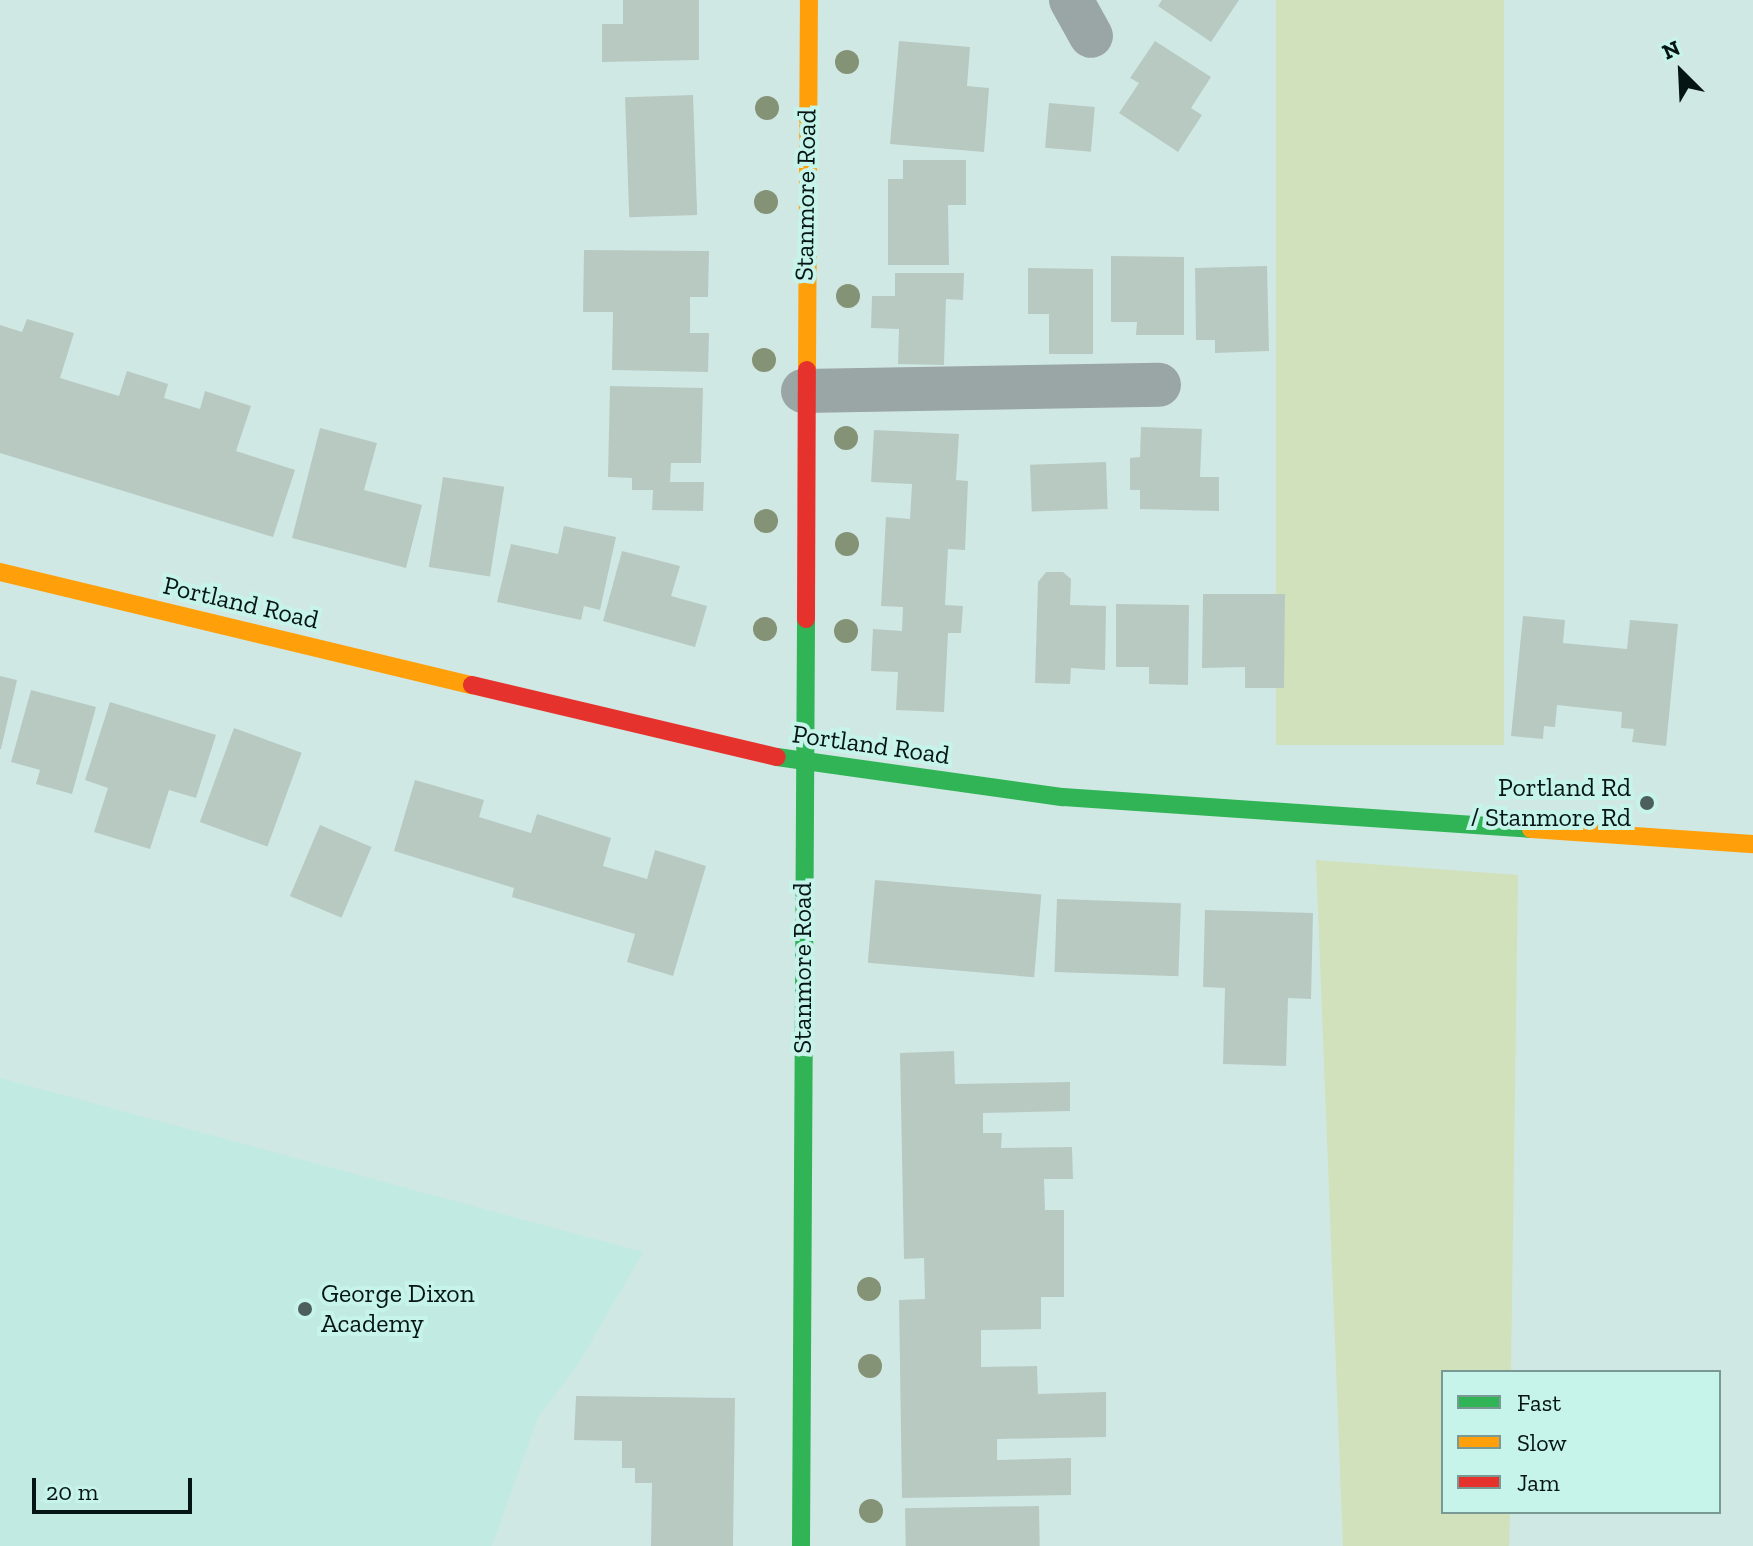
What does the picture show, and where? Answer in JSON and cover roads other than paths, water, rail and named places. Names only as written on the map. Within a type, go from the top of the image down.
[{"type":"main road","name":"Stanmore Road","points":[[801,1546],[803,391],[809,0]]},
{"type":"main road","name":"Portland Road","points":[[0,572],[802,763],[1063,797],[1753,844]]},
{"type":"street","points":[[803,391],[1159,385]]},
{"type":"place","name":"Portland Rd / Stanmore Rd","points":[[1647,803]]},
{"type":"place","name":"George Dixon Academy","points":[[305,1309]]}]
